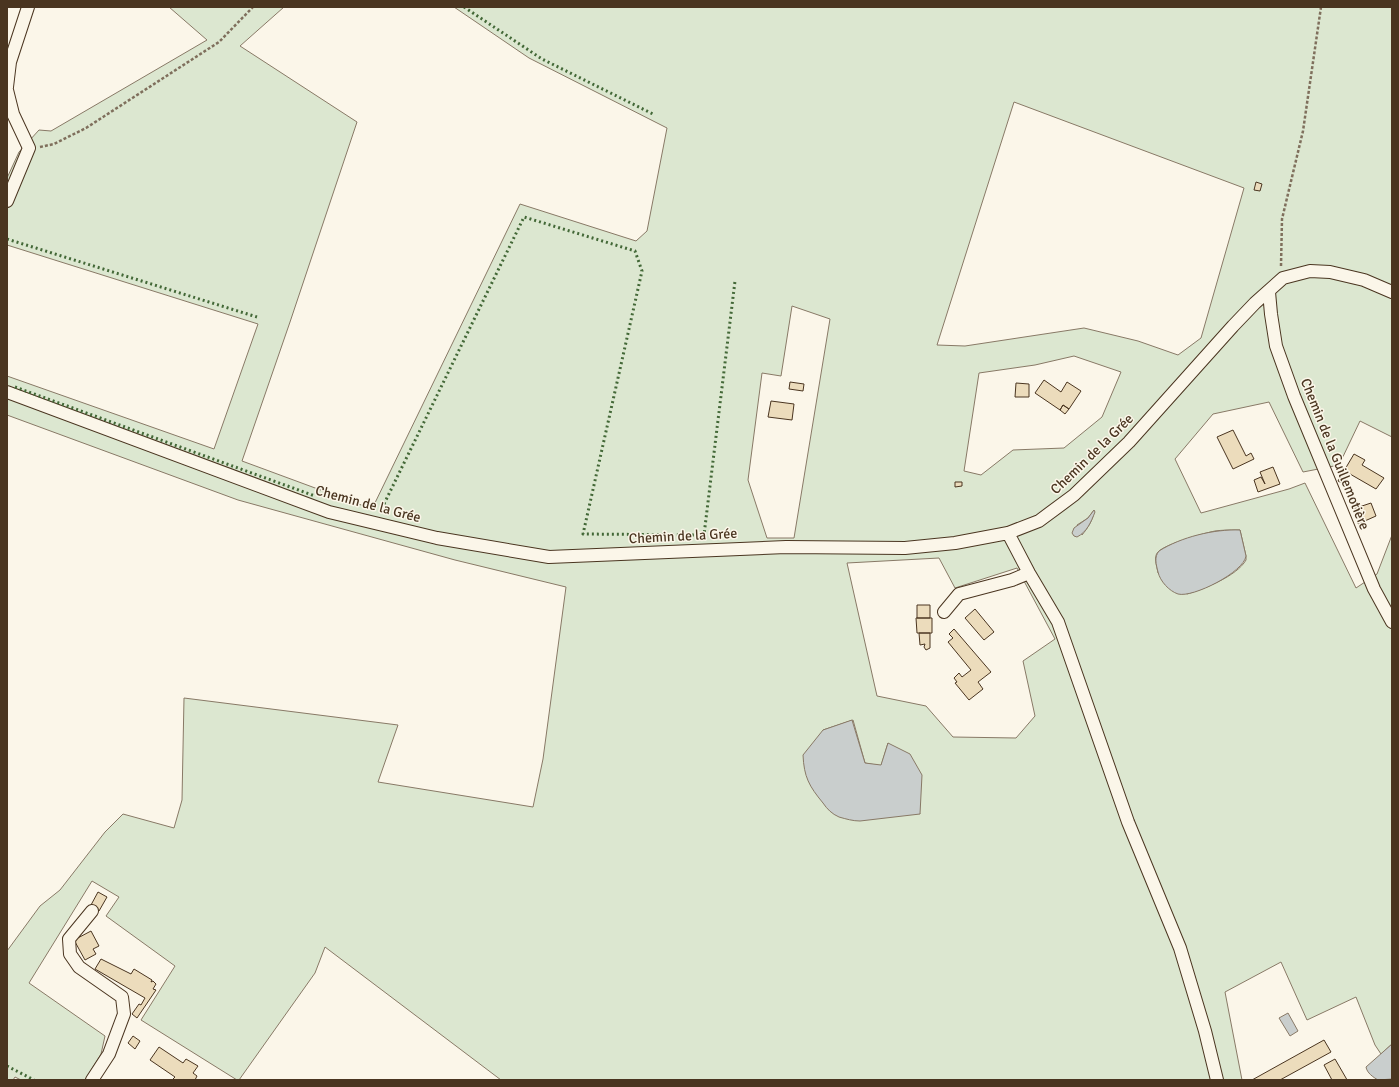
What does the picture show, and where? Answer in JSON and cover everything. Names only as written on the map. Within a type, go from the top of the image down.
[{"type":"street","points":[[7,87],[10,62],[28,7]]},
{"type":"street","points":[[7,90],[13,114],[29,148],[7,201]]},
{"type":"street","points":[[1282,278],[1310,271],[1330,272],[1364,280],[1392,292]]},
{"type":"street","name":"Chemin de la Grée","points":[[7,392],[329,512],[437,538],[549,557],[786,547],[905,548],[955,543],[1008,533],[1039,521],[1074,495],[1129,442],[1233,326],[1282,278]]},
{"type":"street","name":"Chemin de la Guillemotière","points":[[1269,292],[1276,346],[1294,396],[1374,589],[1392,622]]},
{"type":"street","points":[[1008,533],[1029,573],[1058,622],[1128,822],[1180,948],[1218,1080]]},
{"type":"street","points":[[944,612],[959,594],[1012,580],[1029,573]]},
{"type":"street","points":[[92,911],[69,939],[70,954],[80,967],[122,997],[124,1014],[109,1054],[92,1080]]},
{"type":"path","points":[[29,148],[54,144],[86,128],[219,42],[253,7]]},
{"type":"path","points":[[1282,278],[1282,219],[1303,130],[1321,7]]},
{"type":"green space","points":[[169,7],[284,7],[240,46],[357,122],[242,461],[372,509],[520,204],[636,241],[647,231],[667,128],[529,58],[454,7],[1392,7],[1392,437],[1360,421],[1339,465],[1303,472],[1269,402],[1213,414],[1175,459],[1201,513],[1289,489],[1305,483],[1356,588],[1377,574],[1392,535],[1392,1044],[1381,1054],[1375,1045],[1356,997],[1307,1020],[1281,962],[1225,992],[1242,1080],[501,1080],[325,947],[315,973],[239,1080],[237,1080],[141,1020],[175,966],[106,916],[119,897],[92,881],[29,983],[105,1036],[101,1054],[85,1080],[21,1080],[15,1077],[13,1080],[7,1080],[7,951],[40,906],[60,890],[105,832],[123,814],[174,828],[182,800],[184,698],[398,725],[378,782],[533,807],[543,759],[566,587],[455,560],[238,500],[7,415],[7,376],[214,449],[258,324],[7,245],[7,178],[19,152],[39,130],[51,131],[207,40]],"holes":[[[1014,102],[1244,188],[1201,338],[1178,355],[1138,341],[1084,328],[965,346],[937,345]],[[792,306],[830,319],[794,538],[767,538],[748,480],[762,373],[781,376]],[[1074,356],[1121,372],[1102,417],[1064,448],[1013,450],[981,475],[964,471],[979,373],[1035,365]],[[1094,510],[1092,520],[1082,535],[1077,525],[1088,518]],[[1240,530],[1246,560],[1242,566],[1220,581],[1187,594],[1158,573],[1156,556],[1162,549],[1176,542],[1203,534],[1215,531]],[[939,558],[955,588],[1017,568],[1055,639],[1023,661],[1035,716],[1016,738],[953,737],[926,706],[877,696],[847,563]],[[853,720],[865,763],[881,766],[888,743],[920,814],[823,730]]]},
{"type":"shaded area","points":[[1094,510],[1095,512],[1086,530],[1077,537],[1074,536],[1072,533],[1074,528],[1088,518]]},
{"type":"shaded area","points":[[1240,530],[1246,556],[1237,569],[1228,576],[1206,588],[1185,594],[1175,593],[1163,582],[1159,575],[1156,563],[1156,556],[1159,551],[1177,542],[1198,535],[1219,531]]},
{"type":"shaded area","points":[[852,720],[865,763],[881,765],[888,743],[910,754],[922,775],[920,814],[860,821],[850,820],[832,813],[814,791],[806,775],[803,755],[823,730]]},
{"type":"shaded area","points":[[1288,1013],[1298,1031],[1290,1036],[1279,1018]]},
{"type":"shaded area","points":[[1392,1044],[1392,1079],[1378,1080],[1369,1073],[1366,1067]]},
{"type":"building","points":[[1256,182],[1262,184],[1260,191],[1254,190]]},
{"type":"building","points":[[1044,380],[1061,392],[1067,382],[1081,391],[1069,409],[1063,405],[1060,410],[1035,393]]},
{"type":"building","points":[[790,382],[804,384],[803,391],[789,389]]},
{"type":"building","points":[[1016,383],[1029,384],[1029,397],[1015,397]]},
{"type":"building","points":[[771,401],[794,404],[792,420],[768,417]]},
{"type":"building","points":[[1063,405],[1069,409],[1065,414],[1060,410]]},
{"type":"building","points":[[1233,430],[1246,456],[1251,453],[1254,459],[1233,469],[1217,437]]},
{"type":"building","points":[[1354,454],[1365,460],[1362,465],[1384,478],[1376,489],[1350,474],[1344,484],[1338,481]]},
{"type":"building","points":[[1273,467],[1280,484],[1258,492],[1254,480],[1261,477],[1265,484],[1260,472]]},
{"type":"building","points":[[955,482],[962,482],[962,486],[955,487]]},
{"type":"building","points":[[1371,503],[1376,516],[1358,524],[1353,509]]},
{"type":"building","points":[[917,605],[930,605],[930,618],[917,618]]},
{"type":"building","points":[[975,609],[994,632],[984,640],[965,618]]},
{"type":"building","points":[[916,618],[932,618],[932,633],[917,633]]},
{"type":"building","points":[[954,629],[991,672],[978,682],[983,689],[969,700],[955,683],[957,682],[954,678],[959,673],[962,677],[971,670],[948,642],[953,638],[949,634]]},
{"type":"building","points":[[919,633],[930,633],[930,648],[926,650],[924,647],[925,644],[920,645]]},
{"type":"building","points":[[98,892],[107,897],[99,911],[91,905]]},
{"type":"building","points":[[91,931],[99,946],[93,949],[96,954],[85,960],[74,940]]},
{"type":"building","points":[[101,959],[131,974],[134,969],[156,984],[153,989],[156,990],[137,1018],[132,1014],[139,1004],[141,1005],[145,998],[95,969]]},
{"type":"building","points":[[133,1036],[140,1041],[135,1049],[128,1043]]},
{"type":"building","points":[[1324,1040],[1331,1052],[1280,1080],[1252,1080]]},
{"type":"building","points":[[159,1047],[183,1063],[186,1059],[198,1066],[193,1073],[197,1076],[195,1080],[172,1080],[175,1077],[150,1060]]},
{"type":"building","points":[[1335,1059],[1347,1080],[1332,1080],[1324,1065]]},
{"type":"hedge","points":[[464,7],[542,59],[653,114]]},
{"type":"hedge","points":[[384,504],[524,217],[635,251],[642,271],[583,534],[704,535],[735,281]]},
{"type":"hedge","points":[[7,239],[257,317]]},
{"type":"hedge","points":[[15,387],[315,496]]},
{"type":"hedge","points":[[7,1066],[34,1080]]}]
